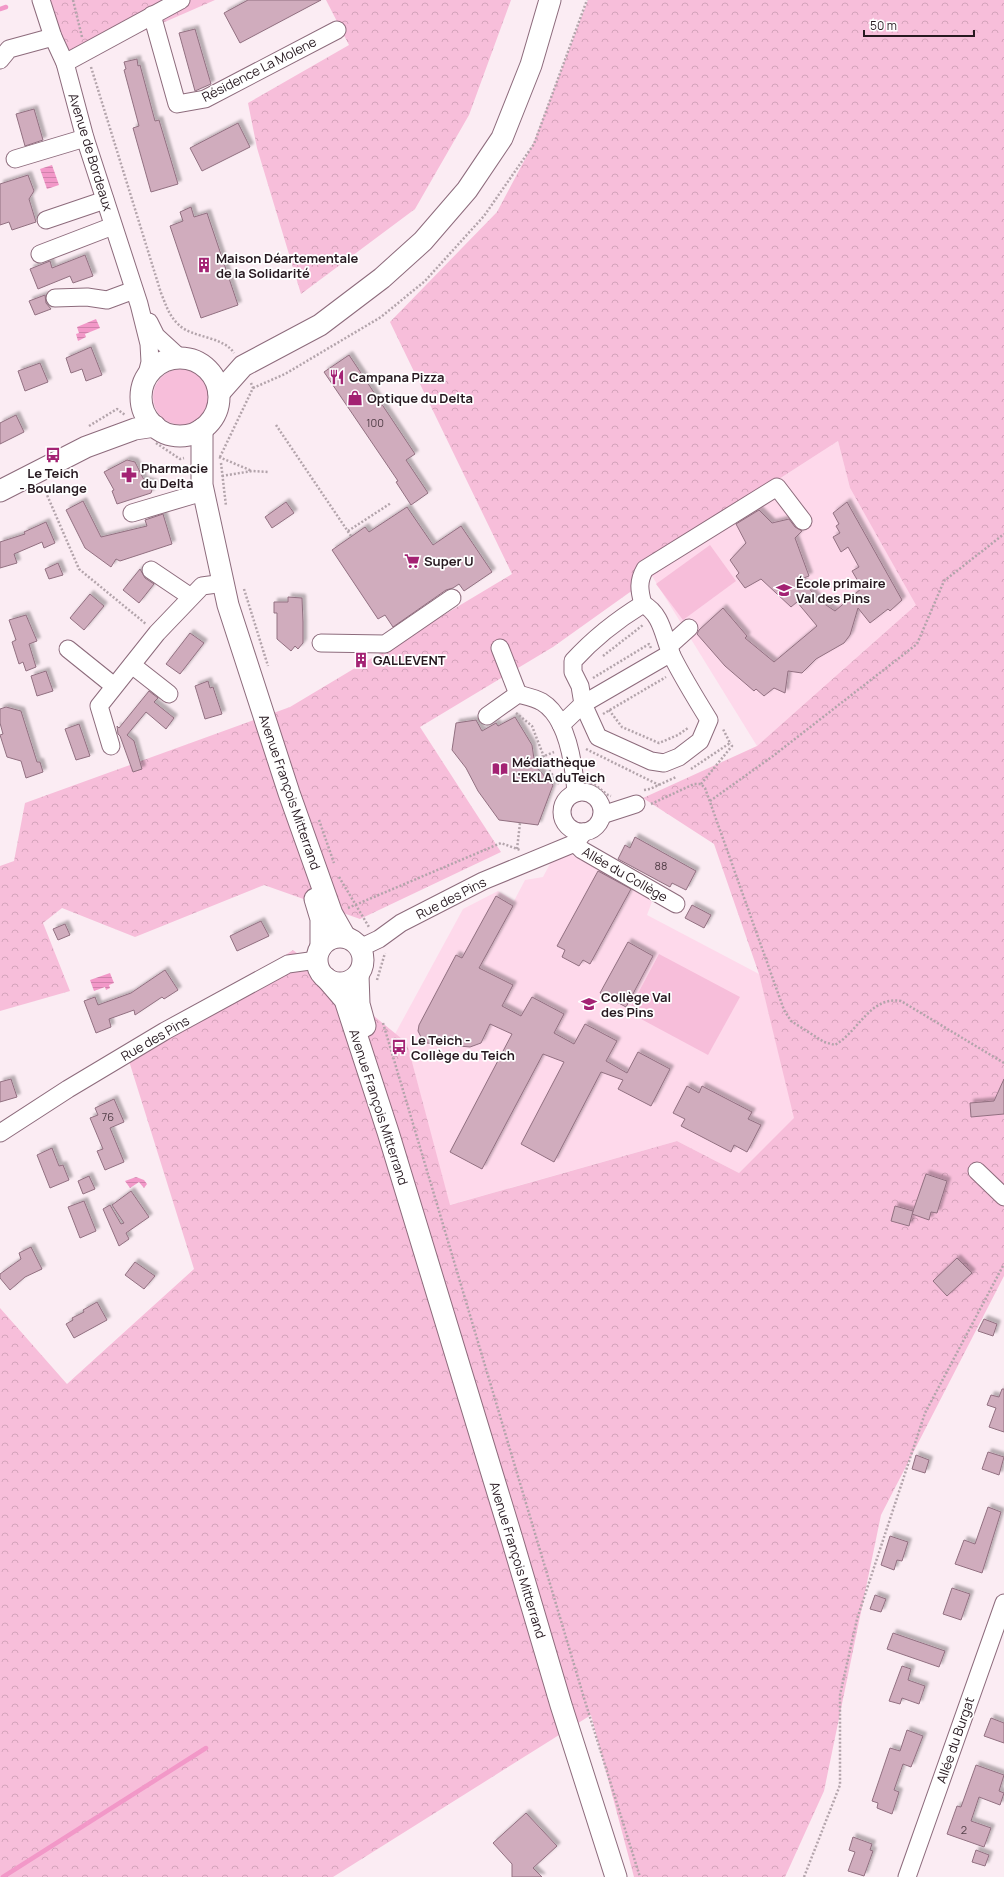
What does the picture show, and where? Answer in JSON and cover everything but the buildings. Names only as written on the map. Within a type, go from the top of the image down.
[{"type":"main road","points":[[219,393],[243,366],[320,325],[382,278],[423,241],[467,190],[502,138],[532,66],[550,0]]},
{"type":"main road","points":[[180,358],[198,362],[206,368],[217,384],[219,393],[219,404],[216,413],[210,422],[202,429],[192,434],[180,436],[162,431],[155,426],[147,417],[143,406],[142,392],[146,378],[152,370],[160,364],[180,358]]},
{"type":"main road","points":[[206,368],[220,369],[243,366]]},
{"type":"main road","points":[[113,436],[143,406]]},
{"type":"main road","points":[[0,491],[86,447],[113,436],[136,429],[155,426]]},
{"type":"main road","name":"Avenue François Mitterrand","points":[[202,429],[202,486]]},
{"type":"main road","name":"Avenue François Mitterrand","points":[[180,436],[202,486],[233,583],[228,604],[289,793],[329,907],[352,943]]},
{"type":"main road","name":"Avenue François Mitterrand","points":[[255,690],[280,794],[321,919],[319,953]]},
{"type":"main road","points":[[332,938],[352,943],[364,962],[367,980],[339,983],[326,978],[318,967],[319,953],[332,938]]},
{"type":"main road","name":"Avenue François Mitterrand","points":[[326,978],[344,1000],[421,1242],[561,1705],[616,1877]]},
{"type":"main road","name":"Avenue François Mitterrand","points":[[367,980],[359,1004],[395,1130],[421,1242]]},
{"type":"street","name":"Avenue de Bordeaux","points":[[41,0],[53,38],[65,63],[85,138],[137,297],[149,344],[150,362],[146,378]]},
{"type":"street","points":[[65,63],[152,14],[181,0]]},
{"type":"street","name":"Résidence La Molene","points":[[152,14],[177,104],[204,99],[337,30]]},
{"type":"street","points":[[0,60],[9,49],[53,38]]},
{"type":"street","points":[[15,159],[85,138]]},
{"type":"street","points":[[46,220],[105,200]]},
{"type":"street","points":[[40,254],[113,226]]},
{"type":"street","points":[[55,298],[87,296],[107,300],[137,297]]},
{"type":"street","name":"Avenue de Bordeaux","points":[[137,297],[156,336],[180,358]]},
{"type":"street","points":[[132,513],[202,486]]},
{"type":"street","points":[[643,604],[626,614],[586,647],[573,661],[573,672],[598,719],[598,737],[651,761],[664,763],[679,757],[700,741],[708,720],[679,668],[664,650],[661,625],[651,608],[643,604],[639,591],[640,577],[645,569],[777,487],[803,521]]},
{"type":"street","points":[[151,570],[191,598]]},
{"type":"street","points":[[111,746],[99,706],[157,633],[202,586],[233,583]]},
{"type":"street","points":[[321,643],[385,644],[452,598]]},
{"type":"street","points":[[561,725],[588,701],[664,650],[689,628]]},
{"type":"street","points":[[500,648],[518,694]]},
{"type":"street","points":[[68,649],[114,686]]},
{"type":"street","points":[[132,665],[168,694]]},
{"type":"street","points":[[487,716],[518,694]]},
{"type":"street","points":[[518,694],[542,702],[554,714],[561,725],[574,768],[573,795],[563,806],[562,813],[566,824]]},
{"type":"street","points":[[573,795],[589,794],[594,797],[599,801],[602,814],[636,804]]},
{"type":"street","name":"Allée du Collège","points":[[579,838],[596,827],[602,814]]},
{"type":"street","name":"Rue des Pins","points":[[546,854],[560,837],[566,824]]},
{"type":"street","name":"Allée du Collège","points":[[566,824],[579,838],[582,850],[676,904]]},
{"type":"street","name":"Rue des Pins","points":[[352,943],[379,939],[401,923],[483,881],[579,838]]},
{"type":"street","name":"Rue des Pins","points":[[0,1133],[68,1088],[172,1027],[288,964],[319,953]]},
{"type":"street","points":[[977,1170],[1004,1197]]},
{"type":"street","name":"Allée du Burgat","points":[[907,1877],[1004,1603]]},
{"type":"path","points":[[73,0],[86,52],[159,286],[170,315],[180,327],[224,344],[232,350],[243,366],[253,388]]},
{"type":"path","points":[[227,513],[220,457],[253,388],[291,370],[381,317]]},
{"type":"path","points":[[276,425],[351,536]]},
{"type":"path","points":[[220,457],[252,470],[269,472]]},
{"type":"path","points":[[202,486],[223,476],[252,470]]},
{"type":"path","points":[[37,471],[79,569],[157,633]]},
{"type":"path","points":[[348,531],[391,503]]},
{"type":"path","points":[[710,801],[773,756],[916,644],[944,581],[1004,534]]},
{"type":"path","points":[[233,583],[270,673]]},
{"type":"path","points":[[599,658],[649,620]]},
{"type":"path","points":[[664,650],[649,644],[586,682],[588,701],[598,719],[609,710],[679,668]]},
{"type":"path","points":[[518,694],[516,713],[532,726],[549,770],[573,795]]},
{"type":"path","points":[[609,710],[622,727],[659,743],[678,735],[693,724],[708,720]]},
{"type":"path","points":[[701,784],[732,746],[730,742]]},
{"type":"path","points":[[534,760],[568,746]]},
{"type":"path","points":[[589,779],[595,786],[608,795],[615,796]]},
{"type":"path","points":[[636,804],[637,809],[694,784],[701,784],[705,788],[784,1010],[791,1021],[824,1042],[835,1045],[845,1039],[868,1012],[890,999],[901,1001],[1004,1064]]},
{"type":"path","points":[[315,814],[322,825],[336,869]]},
{"type":"path","points":[[520,823],[517,848],[522,864]]},
{"type":"path","points":[[355,905],[501,843],[517,848],[524,853],[522,864]]},
{"type":"path","points":[[339,876],[355,905],[386,951],[367,980]]},
{"type":"path","points":[[382,1019],[566,1637],[640,1877]]},
{"type":"path","points":[[804,1877],[840,1785],[840,1695],[857,1619],[925,1413],[1004,1264]]},
{"type":"shaded area","points":[[52,165],[59,185],[47,189],[40,169]]},
{"type":"shaded area","points":[[96,319],[100,328],[85,334],[86,337],[78,341],[76,334],[79,333],[77,327]]},
{"type":"shaded area","name":"École primaire Val des Pins","points":[[838,441],[850,488],[917,605],[757,746],[652,576],[709,535],[706,526]]},
{"type":"shaded area","name":"Collège Val des Pins","points":[[570,854],[653,899],[647,915],[759,974],[795,1118],[739,1173],[677,1141],[449,1205],[407,1043],[395,1034],[463,909],[498,891],[514,901],[525,880],[543,877],[551,862]]},
{"type":"shaded area","points":[[110,973],[114,983],[109,985],[110,988],[106,990],[105,987],[94,991],[90,980]]},
{"type":"shaded area","points":[[136,1177],[144,1180],[147,1184],[144,1188],[139,1182],[130,1188],[125,1181]]},
{"type":"green space","points":[[39,0],[215,0],[64,66]]},
{"type":"green space","points":[[326,0],[511,0],[469,115],[415,209],[301,294],[257,148],[248,103],[349,45]]},
{"type":"green space","points":[[588,0],[1004,0],[1004,1276],[881,1515],[824,1791],[785,1877],[634,1877],[591,1715],[333,1877],[0,1877],[0,1308],[67,1384],[194,1269],[129,1061],[293,950],[407,1043],[450,1205],[677,1141],[739,1173],[794,1118],[759,974],[714,844],[643,798],[757,746],[916,605],[850,488],[838,441],[706,526],[710,535],[553,647],[420,727],[501,852],[360,919],[264,885],[135,937],[62,908],[43,923],[70,991],[0,1011],[0,866],[14,861],[25,803],[290,707],[512,574],[390,322],[497,212],[533,144]]},
{"type":"green space","points":[[181,369],[192,371],[201,377],[207,386],[209,397],[207,408],[201,417],[192,423],[181,425],[170,423],[161,417],[155,408],[153,397],[155,386],[161,377],[170,371]]},
{"type":"green space","points":[[710,545],[736,581],[683,620],[656,584]]},
{"type":"green space","points":[[659,954],[740,997],[708,1055],[628,1012]]},
{"type":"waterway","points":[[0,9],[6,7]]},
{"type":"waterway","points":[[3,1877],[206,1748]]},
{"type":"place","name":"Maison Déartementale de la Solidarité","points":[[204,265]]},
{"type":"place","name":"Campana Pizza","points":[[337,377]]},
{"type":"place","name":"Optique du Delta","points":[[355,398]]},
{"type":"place","name":"Le Teich - Boulange","points":[[53,455]]},
{"type":"place","name":"Pharmacie du Delta","points":[[129,475]]},
{"type":"place","name":"Super U","points":[[412,561]]},
{"type":"place","name":"École primaire Val des Pins","points":[[784,590]]},
{"type":"place","name":"GALLEVENT","points":[[361,660]]},
{"type":"place","name":"Médiathèque L'EKLA duTeich","points":[[500,769]]},
{"type":"place","name":"Collège Val des Pins","points":[[589,1004]]},
{"type":"place","name":"Le Teich - Collège du Teich","points":[[399,1047]]}]
